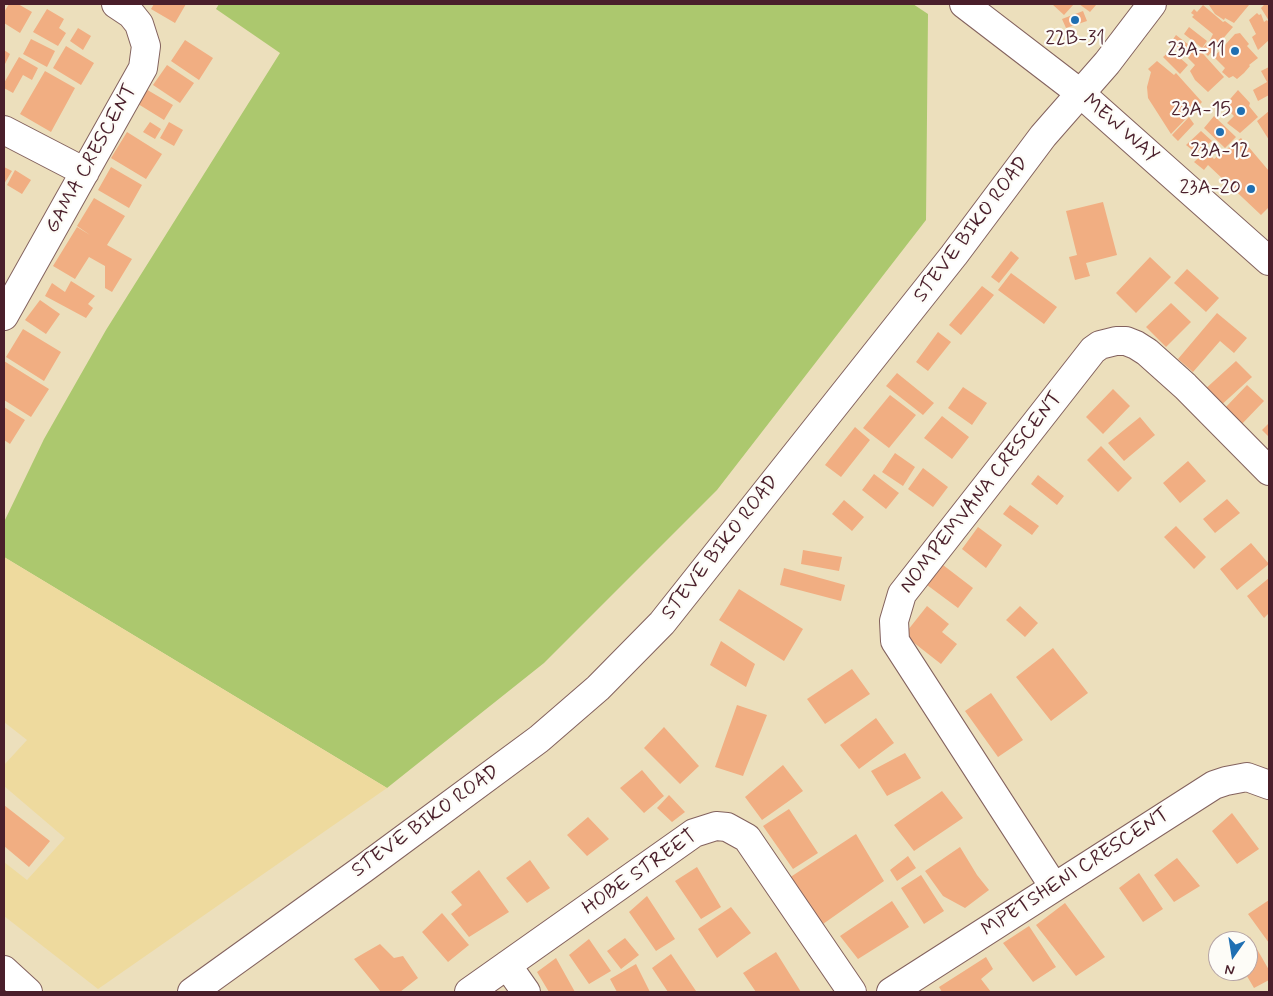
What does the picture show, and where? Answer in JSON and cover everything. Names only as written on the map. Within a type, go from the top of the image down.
[{"type":"street","name":"GAMA CRESCENT","points":[[4,316],[143,68],[146,55],[144,37],[139,24],[131,14],[116,4]]},
{"type":"street","name":"MEW WAY","points":[[964,4],[1080,94],[1269,261]]},
{"type":"street","name":"STEVE BIKO ROAD","points":[[192,992],[539,739],[598,688],[662,623],[954,255],[1043,136],[1107,63],[1152,4]]},
{"type":"street","points":[[4,130],[85,172]]},
{"type":"street","name":"NOMPEMVANA CRESCENT","points":[[1054,887],[895,641],[894,621],[902,594],[1093,350],[1100,345],[1116,341],[1126,341],[1148,352],[1185,386],[1269,471]]},
{"type":"street","name":"MPETSHENI CRESCENT","points":[[891,992],[1214,785],[1247,777],[1269,785]]},
{"type":"street","name":"HOBE STREET","points":[[469,992],[694,833],[707,828],[722,826],[748,838],[852,992]]},
{"type":"street","points":[[507,965],[526,992]]},
{"type":"street","points":[[4,970],[28,992]]},
{"type":"green space","points":[[219,4],[913,4],[928,14],[926,220],[717,490],[544,663],[387,788],[4,557],[4,522],[44,439],[106,330],[280,53],[216,9]]},
{"type":"sand","points":[[4,557],[387,788],[98,989],[4,916],[4,862],[27,880],[65,838],[4,786],[4,765],[27,740],[4,722]]},
{"type":"building","points":[[9,4],[18,4],[32,12],[20,33],[4,23],[4,12]]},
{"type":"building","points":[[154,4],[186,4],[175,23],[151,9]]},
{"type":"building","points":[[1052,4],[1074,4],[1064,15]]},
{"type":"building","points":[[1079,4],[1095,4],[1096,5],[1090,12]]},
{"type":"building","points":[[1210,4],[1249,5],[1234,23],[1225,18],[1224,20],[1215,14]]},
{"type":"building","points":[[1265,4],[1269,4],[1269,21],[1261,8]]},
{"type":"building","points":[[1203,5],[1223,22],[1225,21],[1233,27],[1208,56],[1201,49],[1209,42],[1213,34],[1192,17],[1194,15],[1191,13],[1194,9],[1197,12]]},
{"type":"building","points":[[47,9],[64,19],[59,28],[66,33],[58,46],[33,32]]},
{"type":"building","name":"22B-31","points":[[1083,11],[1087,21],[1066,28],[1062,19]]},
{"type":"building","points":[[1257,13],[1261,14],[1264,22],[1267,20],[1269,23],[1269,40],[1258,50],[1252,37],[1256,34],[1249,20]]},
{"type":"building","points":[[1189,27],[1207,41],[1202,48],[1184,34]]},
{"type":"building","points":[[78,28],[91,36],[83,50],[70,41]]},
{"type":"building","name":"23A-11","points":[[1240,33],[1249,44],[1247,46],[1258,58],[1237,79],[1233,76],[1229,78],[1222,72],[1225,68],[1214,57],[1235,34]]},
{"type":"building","points":[[1176,35],[1193,48],[1186,55],[1171,42]]},
{"type":"building","points":[[31,39],[55,51],[47,67],[23,54]]},
{"type":"building","points":[[185,40],[213,58],[199,80],[171,61]]},
{"type":"building","points":[[66,46],[94,63],[81,85],[53,68]]},
{"type":"building","points":[[1196,46],[1224,77],[1208,92],[1195,80],[1190,71],[1195,65],[1188,58]]},
{"type":"building","points":[[4,50],[10,54],[4,66]]},
{"type":"building","points":[[1171,50],[1188,65],[1180,74],[1163,57]]},
{"type":"building","points":[[19,57],[38,68],[32,80],[23,75],[13,93],[4,88],[4,83]]},
{"type":"building","points":[[1157,61],[1174,75],[1176,73],[1202,102],[1171,134],[1148,98],[1147,87],[1151,72],[1148,69]]},
{"type":"building","points":[[167,65],[194,83],[180,103],[153,85]]},
{"type":"building","points":[[1269,67],[1269,95],[1258,101],[1253,90],[1267,82],[1261,71]]},
{"type":"building","points":[[45,71],[75,88],[51,132],[20,114]]},
{"type":"building","points":[[139,85],[173,105],[164,120],[130,99]]},
{"type":"building","name":"23A-15","points":[[1238,90],[1250,103],[1249,106],[1258,117],[1240,133],[1227,123],[1234,116],[1224,106]]},
{"type":"building","points":[[1269,111],[1269,140],[1257,121]]},
{"type":"building","name":"23A-12","points":[[1214,116],[1236,137],[1225,148],[1204,128]]},
{"type":"building","points":[[1189,117],[1194,124],[1178,141],[1172,135]]},
{"type":"building","points":[[150,122],[161,129],[155,139],[143,132]]},
{"type":"building","points":[[169,122],[183,130],[174,146],[160,138]]},
{"type":"building","points":[[1201,131],[1212,141],[1196,153],[1186,145]]},
{"type":"building","points":[[127,132],[162,154],[146,179],[111,158]]},
{"type":"building","name":"23A-20","points":[[1241,138],[1269,171],[1269,207],[1261,215],[1208,165],[1204,170],[1194,162],[1206,151],[1214,159]]},
{"type":"building","points":[[4,167],[12,171],[4,184]]},
{"type":"building","points":[[111,167],[142,185],[129,208],[98,190]]},
{"type":"building","points":[[15,170],[31,180],[22,194],[7,185]]},
{"type":"building","points":[[94,198],[125,216],[107,245],[132,259],[112,292],[105,288],[105,266],[89,257],[75,279],[53,266],[77,227],[90,235],[77,226]]},
{"type":"building","points":[[1103,202],[1117,255],[1086,263],[1090,276],[1075,280],[1069,257],[1077,255],[1066,211]]},
{"type":"building","points":[[1011,251],[1019,258],[999,283],[991,277]]},
{"type":"building","points":[[1150,257],[1171,277],[1136,313],[1116,293]]},
{"type":"building","points":[[1187,269],[1219,298],[1206,312],[1174,283]]},
{"type":"building","points":[[1011,273],[1057,307],[1044,324],[998,290]]},
{"type":"building","points":[[71,281],[95,296],[88,304],[93,308],[86,318],[45,296],[52,283],[65,292]]},
{"type":"building","points":[[982,286],[994,295],[961,335],[949,325]]},
{"type":"building","points":[[40,300],[60,314],[46,334],[25,320]]},
{"type":"building","points":[[1171,303],[1191,322],[1166,347],[1146,327]]},
{"type":"building","points":[[1217,313],[1247,338],[1234,353],[1220,341],[1193,372],[1178,359]]},
{"type":"building","points":[[23,329],[61,352],[44,381],[6,357]]},
{"type":"building","points":[[938,332],[951,342],[928,371],[916,362]]},
{"type":"building","points":[[4,361],[49,389],[31,417],[4,400]]},
{"type":"building","points":[[1236,361],[1252,377],[1218,408],[1203,391]]},
{"type":"building","points":[[897,373],[934,403],[923,415],[886,386]]},
{"type":"building","points":[[1247,385],[1264,401],[1240,426],[1223,410]]},
{"type":"building","points":[[963,387],[987,403],[972,425],[948,408]]},
{"type":"building","points":[[1113,389],[1130,406],[1103,434],[1086,417]]},
{"type":"building","points":[[890,395],[916,415],[889,448],[863,428]]},
{"type":"building","points":[[4,407],[25,420],[10,444],[4,440]]},
{"type":"building","points":[[942,416],[969,437],[952,459],[924,438]]},
{"type":"building","points":[[1140,417],[1155,435],[1124,461],[1108,443]]},
{"type":"building","points":[[1269,423],[1269,437],[1262,430]]},
{"type":"building","points":[[855,427],[870,440],[841,477],[825,465]]},
{"type":"building","points":[[1101,446],[1132,478],[1118,492],[1087,460]]},
{"type":"building","points":[[895,453],[915,467],[903,486],[882,472]]},
{"type":"building","points":[[1188,461],[1206,481],[1180,503],[1163,483]]},
{"type":"building","points":[[923,468],[948,487],[933,507],[908,489]]},
{"type":"building","points":[[874,474],[899,493],[886,509],[862,490]]},
{"type":"building","points":[[1038,475],[1064,496],[1057,505],[1031,484]]},
{"type":"building","points":[[1227,499],[1240,513],[1215,533],[1203,519]]},
{"type":"building","points":[[844,500],[864,517],[852,531],[832,514]]},
{"type":"building","points":[[1010,505],[1039,526],[1032,535],[1003,514]]},
{"type":"building","points":[[1176,526],[1206,557],[1194,569],[1164,537]]},
{"type":"building","points":[[978,527],[1002,545],[986,568],[962,549]]},
{"type":"building","points":[[1251,543],[1269,564],[1237,590],[1220,569]]},
{"type":"building","points":[[803,550],[842,557],[839,571],[801,564]]},
{"type":"building","points":[[943,565],[973,588],[958,608],[927,585]]},
{"type":"building","points":[[784,568],[845,585],[841,601],[780,585]]},
{"type":"building","points":[[1269,578],[1269,613],[1264,618],[1247,596]]},
{"type":"building","points":[[739,589],[803,629],[784,661],[719,620]]},
{"type":"building","points":[[927,606],[949,624],[942,632],[957,644],[941,664],[904,635]]},
{"type":"building","points":[[1020,606],[1038,623],[1025,637],[1006,620]]},
{"type":"building","points":[[721,641],[755,664],[746,687],[710,665]]},
{"type":"building","points":[[1053,648],[1088,693],[1051,721],[1016,677]]},
{"type":"building","points":[[852,669],[870,694],[825,724],[807,699]]},
{"type":"building","points":[[991,693],[1023,740],[998,757],[965,711]]},
{"type":"building","points":[[737,705],[767,715],[743,776],[715,767]]},
{"type":"building","points":[[876,718],[894,743],[859,769],[840,745]]},
{"type":"building","points":[[664,727],[699,766],[680,784],[644,748]]},
{"type":"building","points":[[905,753],[921,778],[887,796],[871,771]]},
{"type":"building","points":[[783,765],[803,791],[762,820],[745,797]]},
{"type":"building","points":[[642,770],[664,796],[644,813],[620,788]]},
{"type":"building","points":[[942,791],[963,818],[914,851],[894,825]]},
{"type":"building","points":[[669,795],[685,812],[672,822],[657,808]]},
{"type":"building","points":[[4,805],[50,841],[29,867],[4,846]]},
{"type":"building","points":[[789,809],[818,853],[793,869],[763,826]]},
{"type":"building","points":[[1232,813],[1259,849],[1237,864],[1212,831]]},
{"type":"building","points":[[588,817],[609,839],[587,856],[567,835]]},
{"type":"building","points":[[856,834],[884,881],[823,924],[789,878]]},
{"type":"building","points":[[960,847],[977,875],[989,890],[965,908],[943,896],[925,871]]},
{"type":"building","points":[[908,856],[916,868],[897,881],[890,870]]},
{"type":"building","points":[[1177,858],[1200,886],[1174,902],[1154,875]]},
{"type":"building","points":[[530,860],[550,888],[527,903],[506,878]]},
{"type":"building","points":[[697,867],[721,907],[701,919],[675,881]]},
{"type":"building","points":[[479,870],[509,912],[469,937],[451,914],[462,905],[451,892]]},
{"type":"building","points":[[1139,873],[1163,909],[1143,922],[1119,888]]},
{"type":"building","points":[[921,875],[944,911],[924,924],[901,888]]},
{"type":"building","points":[[647,896],[675,939],[656,951],[629,912]]},
{"type":"building","points":[[1269,900],[1269,943],[1248,914]]},
{"type":"building","points":[[892,901],[909,927],[858,959],[840,936]]},
{"type":"building","points":[[1065,903],[1105,957],[1076,976],[1036,925]]},
{"type":"building","points":[[731,907],[751,933],[717,958],[698,929]]},
{"type":"building","points":[[442,913],[469,945],[448,962],[422,932]]},
{"type":"building","points":[[1029,926],[1056,967],[1033,982],[1003,943]]},
{"type":"building","points":[[625,938],[639,955],[621,969],[607,951]]},
{"type":"building","points":[[589,939],[611,971],[589,984],[569,955]]},
{"type":"building","points":[[380,944],[394,958],[403,956],[418,978],[400,992],[381,992],[354,959]]},
{"type":"building","points":[[1258,951],[1269,970],[1269,980],[1254,988],[1250,981],[1258,981]]},
{"type":"building","points":[[776,952],[801,992],[756,992],[743,973]]},
{"type":"building","points":[[671,954],[696,991],[668,992],[652,968]]},
{"type":"building","points":[[986,957],[993,969],[981,979],[991,992],[942,992],[939,987]]},
{"type":"building","points":[[556,958],[575,992],[549,992],[537,972]]},
{"type":"building","points":[[636,964],[650,992],[617,992],[610,979]]},
{"type":"place","name":"22B-31","points":[[1075,20]]},
{"type":"place","name":"23A-11","points":[[1235,51]]},
{"type":"place","name":"23A-15","points":[[1241,111]]},
{"type":"place","name":"23A-12","points":[[1220,132]]},
{"type":"place","name":"23A-20","points":[[1251,189]]}]
